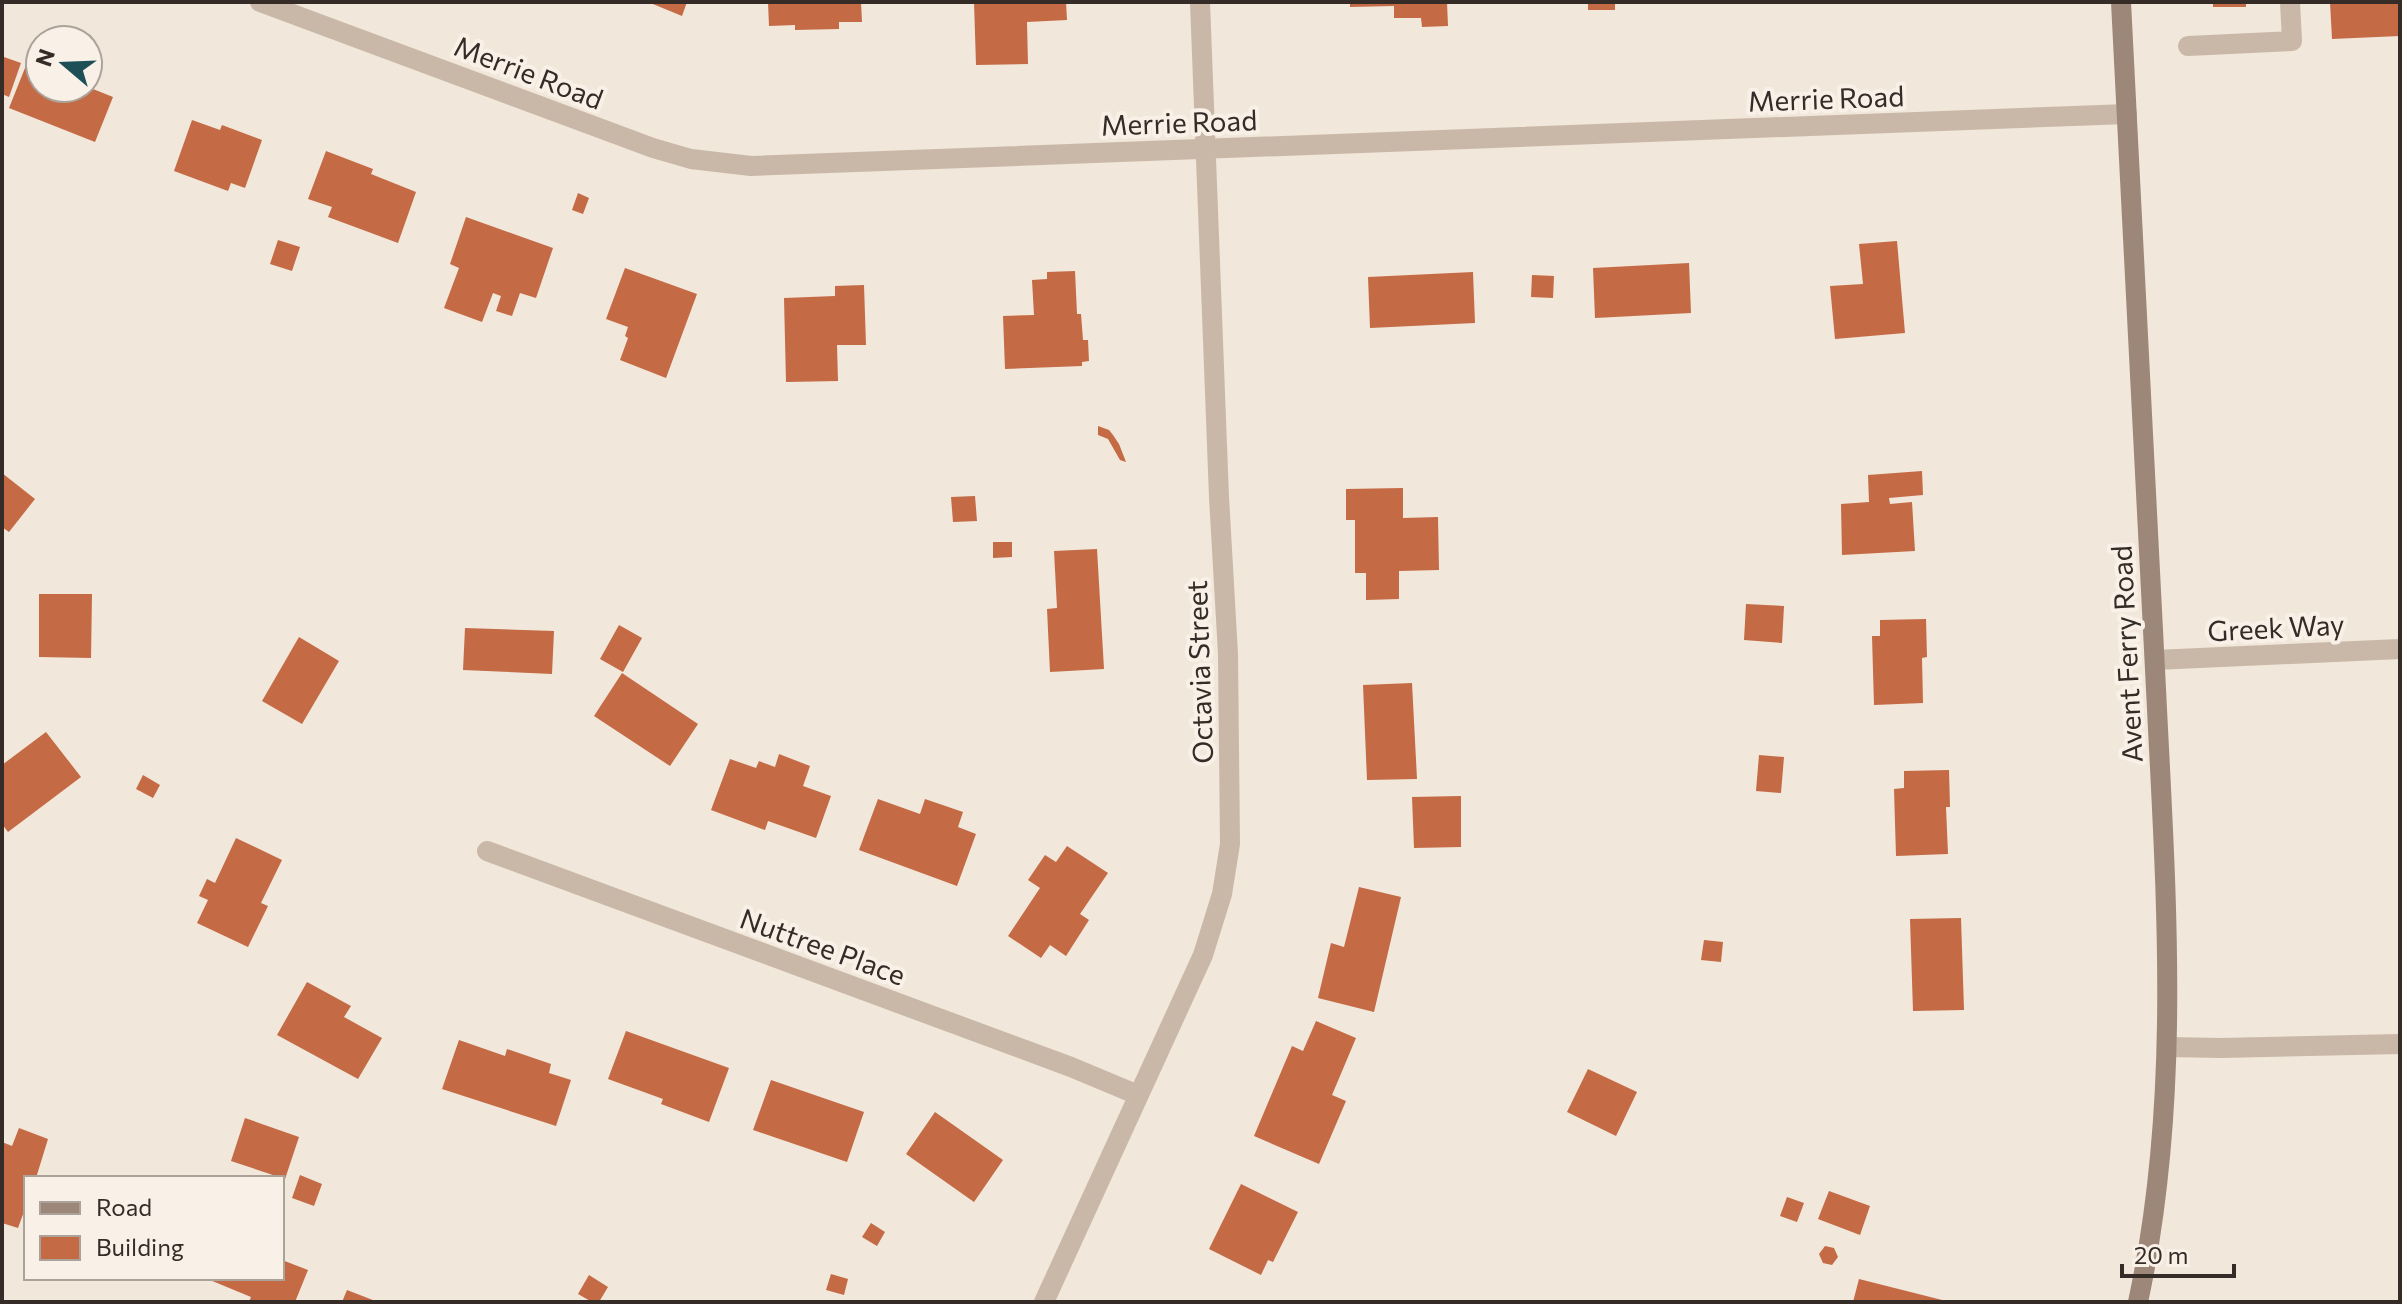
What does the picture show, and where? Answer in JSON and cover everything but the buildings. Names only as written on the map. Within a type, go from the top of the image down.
[{"type":"main road","name":"Avent Ferry Road","points":[[2121,2],[2166,894],[2168,1047],[2160,1168],[2150,1248],[2138,1302]]},
{"type":"street","name":"Merrie Road","points":[[260,2],[653,148],[691,159],[751,166],[2127,114]]},
{"type":"street","name":"Octavia Street","points":[[1044,1302],[1203,955],[1222,894],[1230,844],[1228,654],[1200,2]]},
{"type":"street","points":[[2188,46],[2292,41],[2290,2]]},
{"type":"street","name":"Greek Way","points":[[2155,660],[2400,649]]},
{"type":"street","name":"Nuttree Place","points":[[487,851],[1041,1056],[1138,1095]]},
{"type":"street","points":[[2168,1047],[2400,1044]]}]
